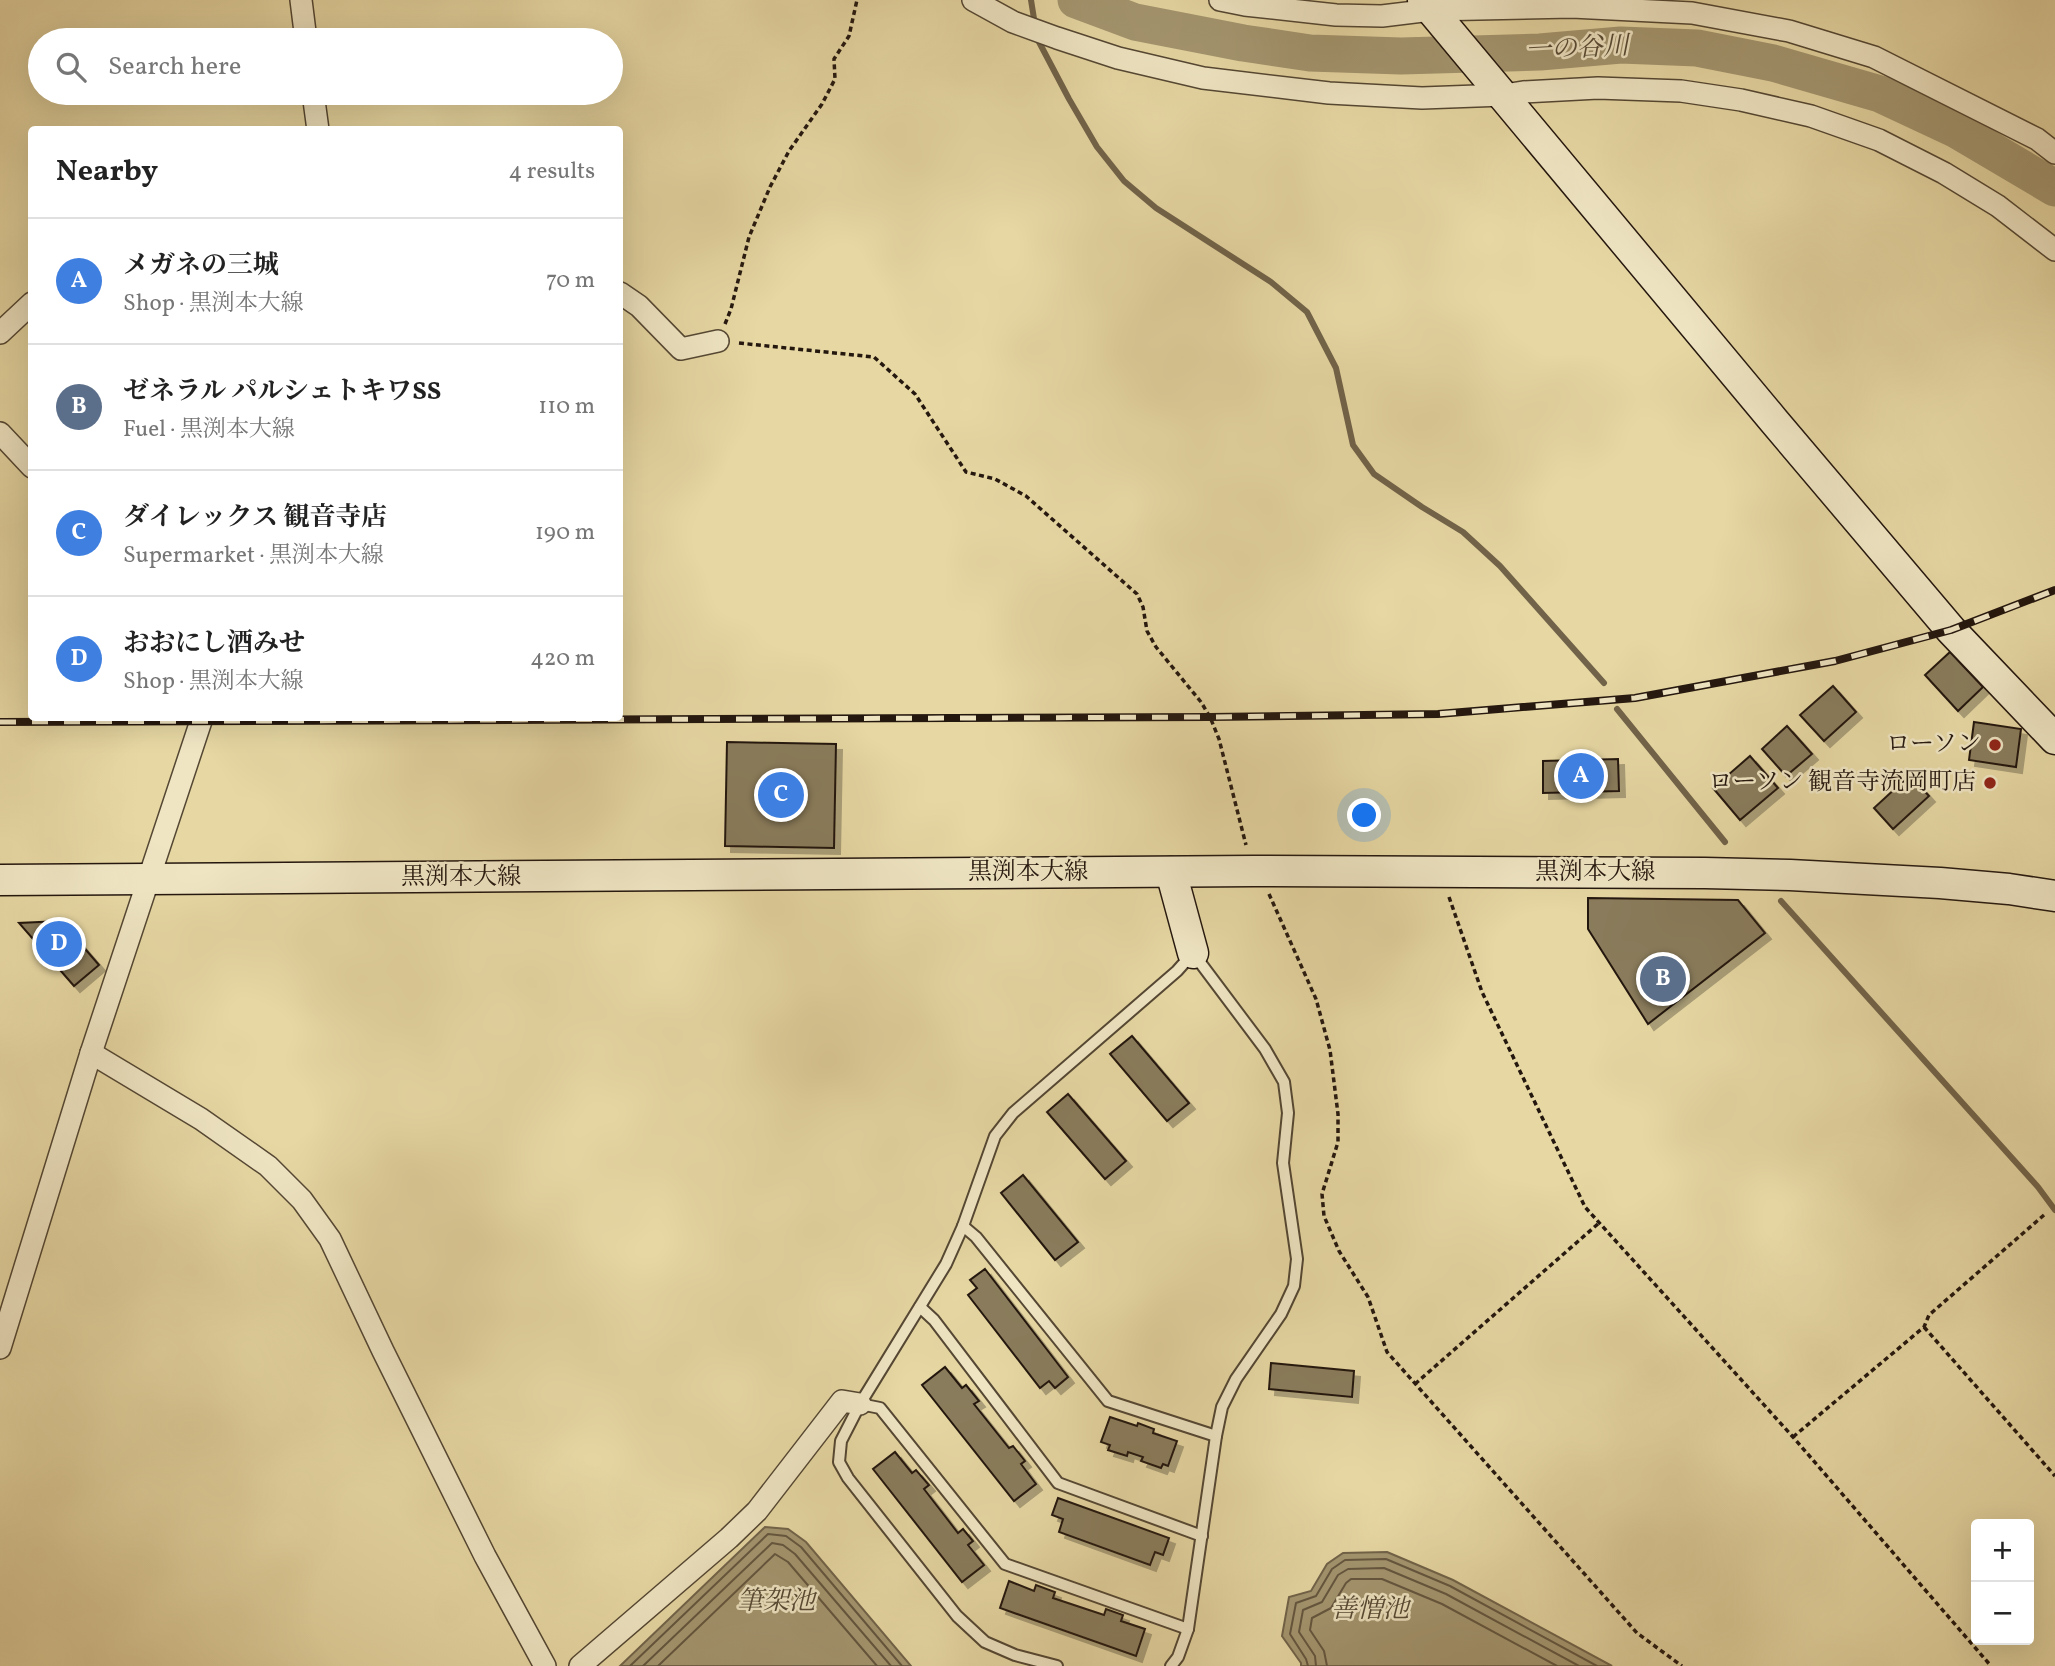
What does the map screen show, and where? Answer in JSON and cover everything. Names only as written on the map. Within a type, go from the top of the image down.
[{"type":"main road","points":[[1427,5],[1951,631],[2055,739]]},
{"type":"main road","points":[[1171,872],[1193,953]]},
{"type":"main road","name":"黒渕本大線","points":[[0,880],[1171,872],[1260,880],[1790,875],[1940,883],[2055,896]]},
{"type":"street","points":[[301,0],[304,28]]},
{"type":"street","points":[[973,0],[1013,22],[1056,38],[1118,58],[1203,78],[1329,93],[1422,98],[1598,88],[1681,91],[1741,100],[1811,116],[1879,140],[1944,173],[1998,206],[2055,250]]},
{"type":"street","points":[[1220,0],[1336,15],[1382,16],[1427,5],[1572,7],[1692,13],[1789,31],[1874,57],[2038,139],[2055,153]]},
{"type":"street","points":[[315,105],[317,126]]},
{"type":"street","points":[[623,295],[639,306],[681,349],[718,341]]},
{"type":"street","points":[[0,332],[28,307]]},
{"type":"street","points":[[0,433],[28,463]]},
{"type":"street","points":[[0,1348],[147,880],[201,721]]},
{"type":"street","points":[[92,1052],[201,1119],[268,1166],[302,1200],[330,1239],[478,1544],[545,1666]]},
{"type":"street","points":[[580,1666],[757,1511],[842,1401],[860,1404]]},
{"type":"lane","points":[[1057,1666],[1015,1655],[985,1642],[957,1616],[848,1478],[839,1462],[841,1441],[860,1404],[946,1264],[963,1226],[995,1136],[1013,1113],[1177,971],[1193,953],[1265,1049],[1283,1082],[1288,1113],[1283,1163],[1297,1259],[1294,1286],[1281,1314],[1236,1379],[1222,1407],[1188,1629],[1178,1657],[1171,1666]]},
{"type":"lane","points":[[963,1226],[976,1237],[1108,1401],[1216,1436]]},
{"type":"lane","points":[[920,1307],[934,1320],[1058,1483],[1202,1536]]},
{"type":"lane","points":[[860,1404],[880,1408],[1004,1564],[1188,1629]]},
{"type":"path","points":[[857,0],[849,36],[834,59],[835,79],[822,104],[789,151],[748,237],[731,309],[718,341],[874,357],[915,394],[966,472],[995,480],[1026,496],[1136,594],[1143,607],[1147,631],[1156,647],[1210,717],[1219,739],[1260,880],[1316,999],[1330,1050],[1338,1114],[1338,1142],[1322,1194],[1324,1216],[1339,1251],[1368,1297],[1387,1352],[1637,1633],[1682,1666]]},
{"type":"path","points":[[1446,888],[1482,992],[1585,1207],[1793,1437],[1991,1666]]},
{"type":"path","points":[[1793,1437],[1924,1326],[1929,1315],[2044,1215]]},
{"type":"path","points":[[1415,1384],[1599,1223]]},
{"type":"path","points":[[1924,1326],[2055,1476]]},
{"type":"water","name":"筆架池","points":[[765,1527],[788,1529],[806,1542],[911,1666],[620,1666]]},
{"type":"water","name":"善憎池","points":[[1387,1552],[1453,1580],[1612,1666],[1301,1666],[1282,1636],[1289,1597],[1311,1591],[1327,1564],[1343,1553]]},
{"type":"building","points":[[1950,652],[1983,687],[1958,711],[1925,675]]},
{"type":"building","points":[[1833,686],[1856,712],[1824,741],[1800,715]]},
{"type":"building","name":"ローソン","points":[[1974,722],[2021,729],[2016,767],[1969,760]]},
{"type":"building","points":[[1787,726],[1812,754],[1786,776],[1762,749]]},
{"type":"building","points":[[727,742],[836,744],[834,848],[725,846]]},
{"type":"building","points":[[1750,756],[1778,788],[1740,820],[1713,788]]},
{"type":"building","points":[[1618,759],[1619,791],[1543,793],[1543,761]]},
{"type":"building","points":[[1910,775],[1929,796],[1893,829],[1874,808]]},
{"type":"building","points":[[1588,898],[1738,900],[1765,933],[1648,1024],[1588,929]]},
{"type":"building","points":[[61,921],[99,965],[74,986],[19,923]]},
{"type":"building","points":[[1132,1036],[1189,1103],[1167,1121],[1110,1054]]},
{"type":"building","points":[[1068,1094],[1126,1161],[1105,1179],[1047,1112]]},
{"type":"building","points":[[1023,1175],[1078,1242],[1055,1260],[1001,1193]]},
{"type":"building","points":[[985,1269],[1068,1377],[1055,1388],[1049,1381],[1040,1388],[968,1295],[977,1288],[970,1280]]},
{"type":"building","points":[[1271,1363],[1354,1371],[1352,1397],[1269,1389]]},
{"type":"building","points":[[945,1367],[962,1388],[966,1385],[979,1401],[974,1404],[1009,1448],[1013,1446],[1025,1461],[1021,1464],[1036,1484],[1014,1501],[922,1385]]},
{"type":"building","points":[[1110,1417],[1137,1426],[1138,1423],[1154,1429],[1153,1433],[1177,1441],[1168,1466],[1163,1464],[1161,1468],[1141,1461],[1143,1457],[1128,1452],[1127,1456],[1108,1450],[1110,1445],[1101,1442]]},
{"type":"building","points":[[895,1452],[912,1473],[916,1470],[929,1485],[924,1489],[958,1533],[963,1529],[973,1541],[968,1545],[984,1565],[962,1582],[873,1469]]},
{"type":"building","points":[[1058,1498],[1169,1538],[1163,1555],[1155,1552],[1150,1565],[1059,1532],[1063,1519],[1052,1515]]},
{"type":"building","points":[[1009,1581],[1034,1591],[1036,1585],[1055,1592],[1053,1598],[1104,1615],[1106,1609],[1123,1615],[1121,1621],[1145,1629],[1136,1656],[1000,1608]]},
{"type":"waterway","points":[[1031,0],[1035,25]]},
{"type":"waterway","name":"一の谷川","points":[[1076,0],[1135,22],[1310,53],[1401,56],[1540,52],[1621,45],[1697,48],[1773,63],[1880,94],[1957,130],[2055,188]]},
{"type":"waterway","points":[[1037,35],[1097,147],[1124,181],[1156,208],[1271,282],[1307,312],[1336,368],[1353,445],[1374,474],[1463,532],[1500,566],[1604,683]]},
{"type":"waterway","points":[[1617,709],[1725,842]]},
{"type":"waterway","points":[[1781,901],[2038,1187],[2055,1210]]},
{"type":"railway","points":[[623,719],[1438,714],[1635,698],[1835,661],[1951,630],[2055,590]]},
{"type":"railway","points":[[0,722],[242,721]]},
{"type":"place","name":"ローソン","points":[[1995,745]]},
{"type":"place","name":"メガネの三城","points":[[1581,776]]},
{"type":"place","name":"ローソン 観音寺流岡町店","points":[[1990,783]]},
{"type":"place","name":"ダイレックス 観音寺店","points":[[781,795]]},
{"type":"place","name":"おおにし酒みせ","points":[[59,944]]},
{"type":"place","name":"ゼネラル パルシェトキワSS","points":[[1663,979]]}]
